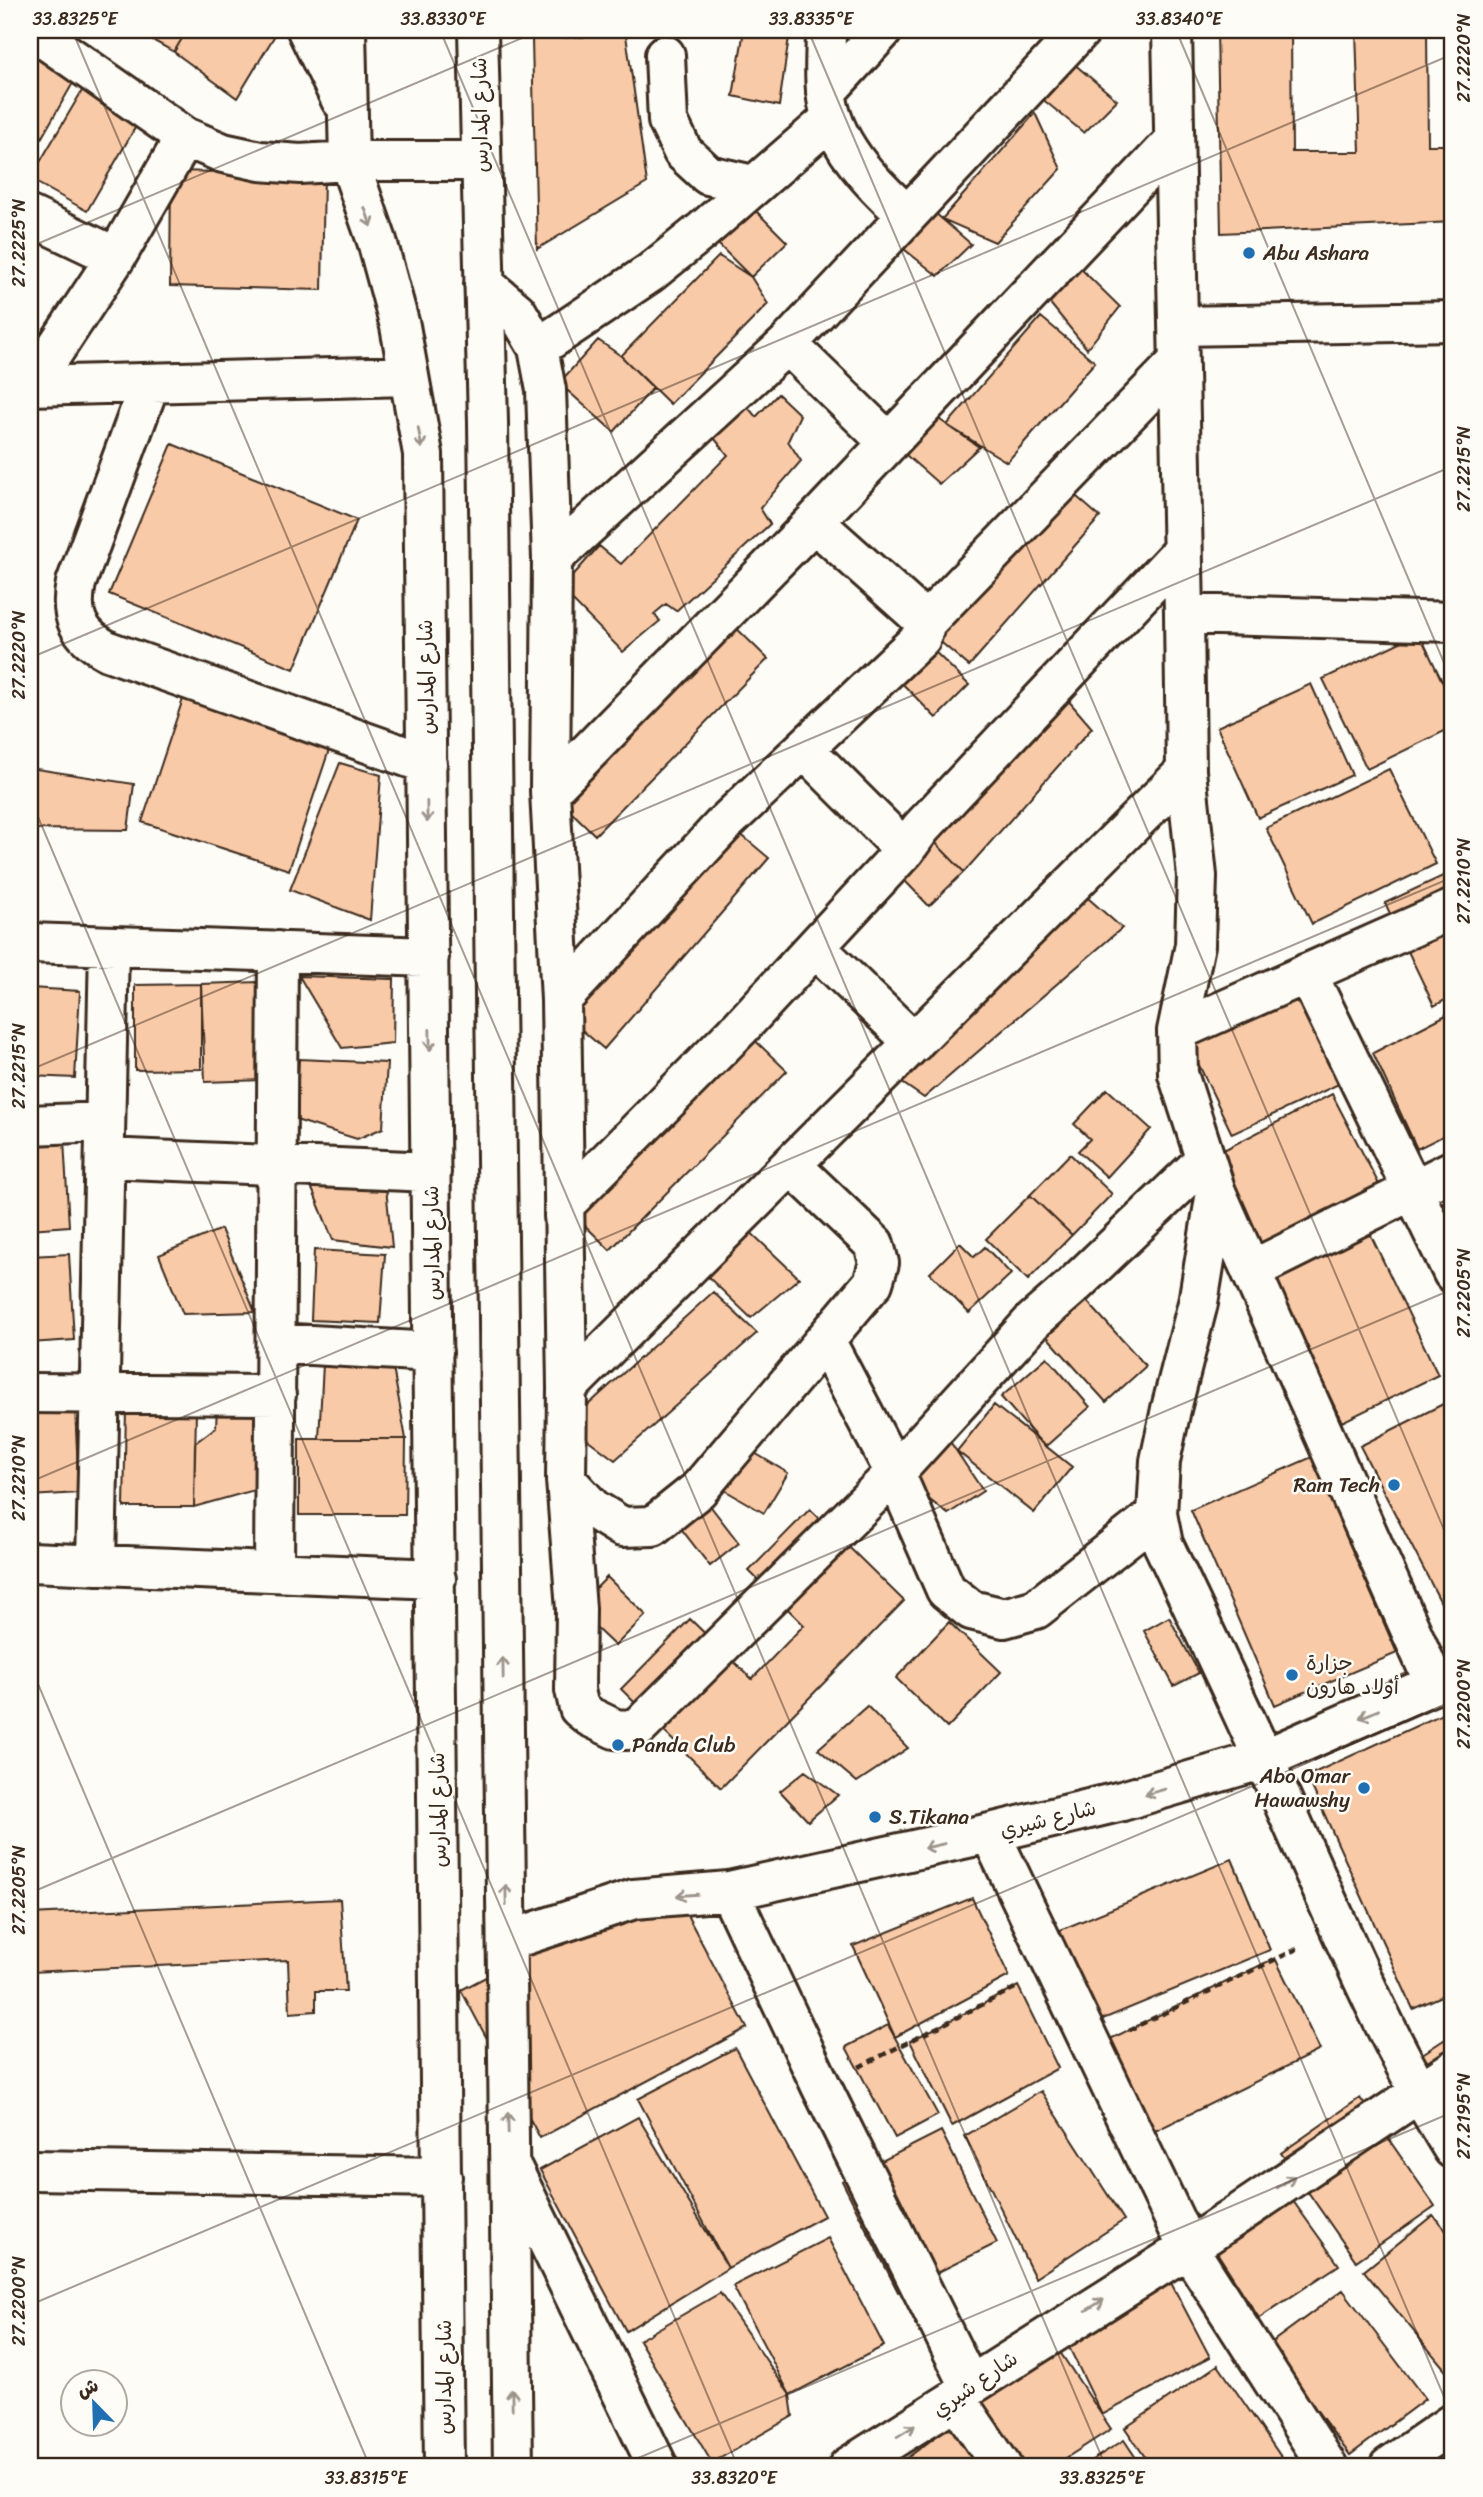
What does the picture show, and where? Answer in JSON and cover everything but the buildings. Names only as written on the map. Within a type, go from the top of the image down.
[{"type":"street","points":[[32,30],[185,137],[223,153],[260,161],[300,164],[349,161],[481,162]]},
{"type":"street","points":[[307,30],[346,110]]},
{"type":"street","name":"شارع المدارس","points":[[346,30],[349,161],[384,265],[400,326],[423,454],[444,2467]]},
{"type":"street","name":"شارع المدارس","points":[[478,30],[488,422],[513,2467]]},
{"type":"street","points":[[825,30],[829,105],[851,154],[876,187],[907,215]]},
{"type":"street","points":[[538,348],[650,273],[753,185],[829,105],[883,30]]},
{"type":"street","points":[[552,559],[787,344],[1081,30]]},
{"type":"street","points":[[1172,30],[1186,771],[1198,876],[1195,945],[1177,1031],[1178,1074],[1211,1176],[1252,1270],[1444,1681]]},
{"type":"street","points":[[665,55],[668,121],[683,152],[708,175],[753,185]]},
{"type":"street","points":[[30,386],[116,257],[185,137]]},
{"type":"street","points":[[550,792],[814,522],[1174,141]]},
{"type":"street","points":[[30,216],[116,257]]},
{"type":"street","points":[[484,284],[517,312],[538,348],[546,390],[552,559],[550,792],[561,1000],[566,1480],[576,1609],[575,1690],[579,1709],[615,1729],[639,1727],[894,1473],[1033,1321],[1211,1176]]},
{"type":"street","points":[[561,1000],[726,822],[920,638],[926,622],[1178,344],[1453,321]]},
{"type":"street","points":[[787,344],[889,443]]},
{"type":"street","points":[[30,386],[409,376]]},
{"type":"street","points":[[150,383],[76,583],[74,608],[82,631],[93,643],[108,651],[427,764]]},
{"type":"street","points":[[814,522],[926,622]]},
{"type":"street","points":[[564,1217],[564,1205],[741,1027],[905,850],[921,828],[1182,551]]},
{"type":"street","points":[[1185,614],[1453,622]]},
{"type":"street","points":[[804,749],[905,850]]},
{"type":"street","points":[[567,1388],[1186,771]]},
{"type":"street","points":[[1177,1031],[1453,909]]},
{"type":"street","points":[[30,943],[429,957]]},
{"type":"street","points":[[96,1565],[109,946]]},
{"type":"street","points":[[815,947],[914,1043]]},
{"type":"street","points":[[274,1572],[278,951]]},
{"type":"street","points":[[1307,973],[1453,1273]]},
{"type":"street","points":[[30,1125],[105,1140],[277,1166],[431,1172]]},
{"type":"street","points":[[566,1480],[593,1509],[622,1527],[653,1526],[698,1490],[873,1283],[879,1264],[874,1244],[790,1165]]},
{"type":"street","points":[[1252,1270],[1453,1170]]},
{"type":"street","points":[[1211,1176],[1198,1303],[1160,1461],[1157,1514],[1163,1544],[1341,1931],[1419,2093],[1453,2149]]},
{"type":"street","points":[[825,1340],[894,1473],[946,1590],[971,1611],[1004,1618],[1036,1609],[1157,1514]]},
{"type":"street","points":[[276,1343],[433,1352]]},
{"type":"street","points":[[30,1393],[275,1395]]},
{"type":"street","points":[[30,1562],[436,1579]]},
{"type":"street","name":"شارع شيري","points":[[507,1941],[634,1899],[729,1891],[1122,1801],[1264,1759],[1444,1681]]},
{"type":"street","points":[[990,1833],[1188,2248],[1328,2467]]},
{"type":"street","points":[[729,1891],[963,2392],[1002,2467]]},
{"type":"street","name":"شارع شيري","points":[[848,2467],[1188,2248],[1453,2070]]},
{"type":"street","points":[[509,2161],[657,2467]]},
{"type":"street","points":[[32,2170],[442,2177]]},
{"type":"street","points":[[1389,2467],[1453,2423]]},
{"type":"path","points":[[1092,2048],[1275,1958],[1341,1931]]},
{"type":"path","points":[[821,2086],[1055,1968]]},
{"type":"place","name":"Abu Ashara","points":[[1249,253]]},
{"type":"place","name":"Ram Tech","points":[[1394,1485]]},
{"type":"place","name":"جزارة أولاد هارون","points":[[1292,1675]]},
{"type":"place","name":"Panda Club","points":[[618,1745]]},
{"type":"place","name":"Abo Omar Hawawshy","points":[[1364,1788]]},
{"type":"place","name":"S.Tikana","points":[[875,1817]]}]
